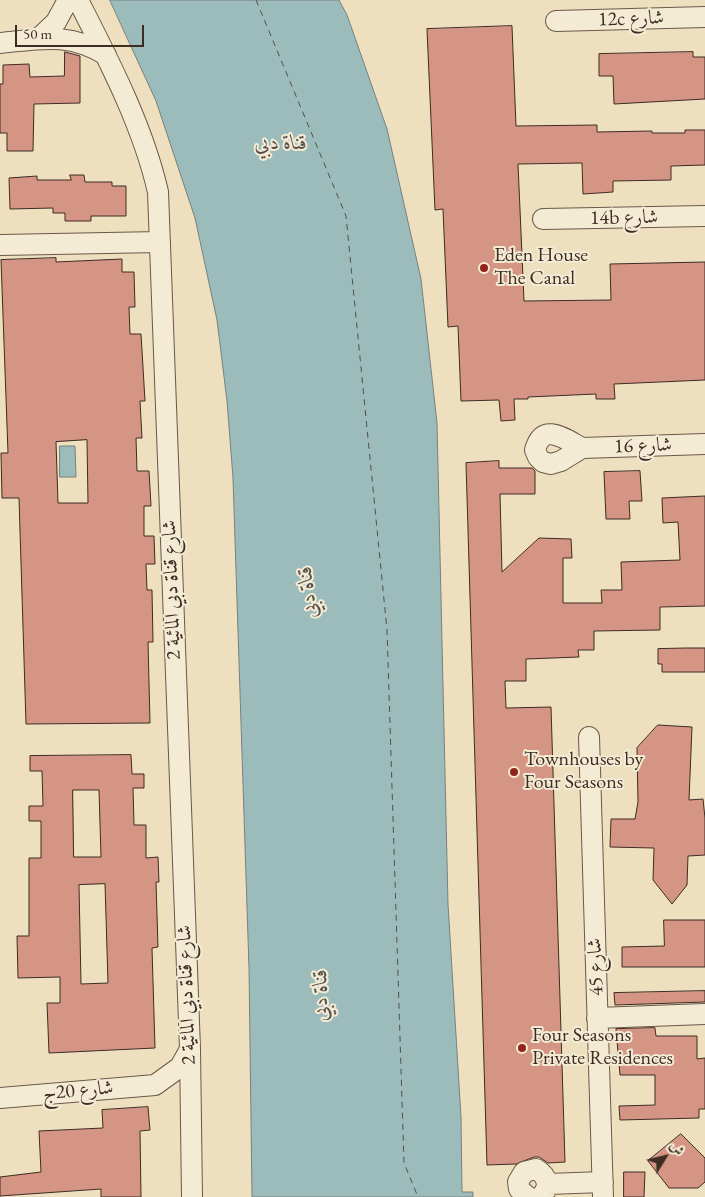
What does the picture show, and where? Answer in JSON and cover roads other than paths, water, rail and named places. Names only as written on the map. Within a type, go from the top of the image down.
[{"type":"street","points":[[38,39],[56,22],[68,0]]},
{"type":"street","name":"شارع قناة دبي المائية 2","points":[[78,0],[106,55],[151,164],[158,192],[190,1048],[192,1197]]},
{"type":"street","name":"12c شارع","points":[[556,20],[705,17]]},
{"type":"street","points":[[0,43],[66,38],[80,42],[106,55]]},
{"type":"street","name":"14b شارع","points":[[543,219],[705,216]]},
{"type":"street","points":[[0,245],[160,242]]},
{"type":"street","name":"شارع 16","points":[[582,448],[705,444]]},
{"type":"street","name":"شارع 45","points":[[589,737],[603,1190]]},
{"type":"street","points":[[597,1018],[705,1014]]},
{"type":"street","points":[[155,1085],[180,1067],[190,1048]]},
{"type":"street","points":[[155,1085],[173,1093],[191,1115]]},
{"type":"street","name":"شارع 20ج","points":[[0,1098],[155,1085]]},
{"type":"street","points":[[528,1197],[519,1189],[518,1182],[524,1172],[536,1169],[546,1178],[544,1190],[603,1190]]},
{"type":"water","name":"قناة دبي","points":[[110,0],[339,0],[347,15],[387,129],[421,279],[437,423],[448,904],[461,1117],[462,1192],[473,1192],[473,1197],[252,1197],[249,968],[233,478],[227,401],[217,320],[195,218],[156,101]]},
{"type":"water","points":[[60,446],[75,446],[76,477],[60,477]]},
{"type":"place","name":"Eden House The Canal","points":[[484,268]]},
{"type":"place","name":"Townhouses by Four Seasons","points":[[514,772]]},
{"type":"place","name":"Four Seasons Private Residences","points":[[522,1048]]}]
